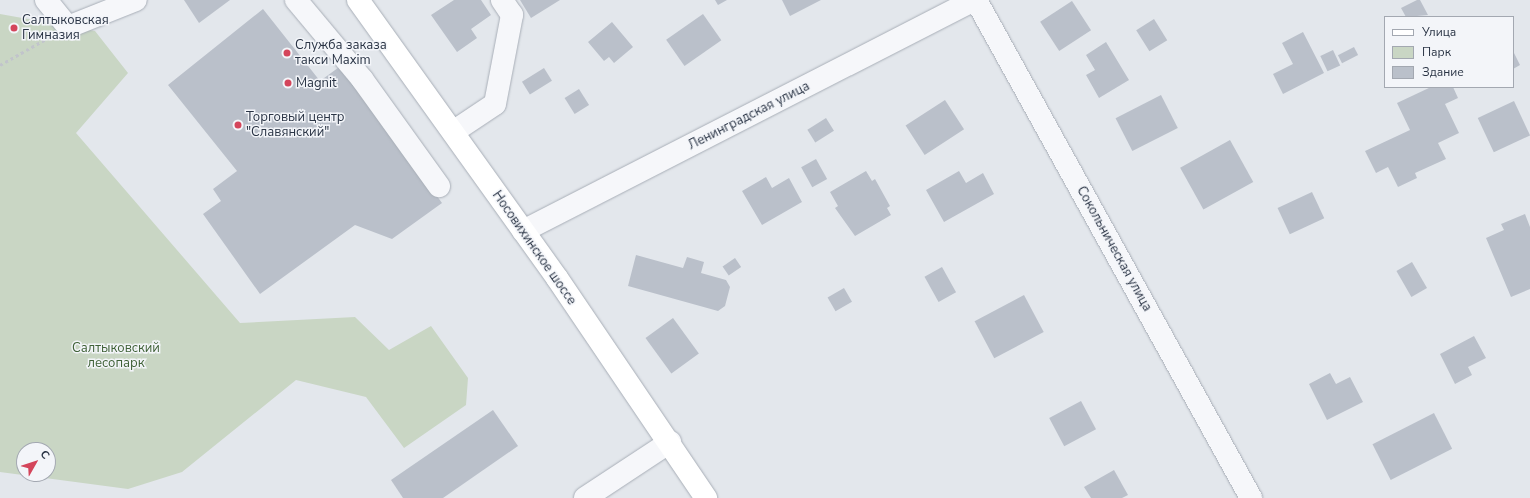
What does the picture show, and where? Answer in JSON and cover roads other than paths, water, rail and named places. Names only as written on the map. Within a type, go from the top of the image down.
[{"type":"main road","name":"Носовихинское шоссе","points":[[358,0],[453,132],[670,442],[706,498]]},
{"type":"street","points":[[46,0],[68,26],[136,0]]},
{"type":"street","points":[[296,0],[362,79],[439,186]]},
{"type":"street","points":[[453,132],[495,104],[512,16],[502,0]]},
{"type":"street","name":"Ленинградская улица","points":[[523,232],[975,0]]},
{"type":"street","name":"Сокольническая улица","points":[[975,0],[1251,498]]},
{"type":"street","points":[[585,498],[670,442]]},
{"type":"place","name":"Салтыковская Гимназия","points":[[14,28]]},
{"type":"place","name":"Служба заказа такси Maxim","points":[[287,53]]},
{"type":"place","name":"Magnit","points":[[288,83]]},
{"type":"place","name":"Торговый центр \"Славянский\"","points":[[238,125]]},
{"type":"park label","name":"Салтыковский лесопарк","points":[[116,356]]}]
